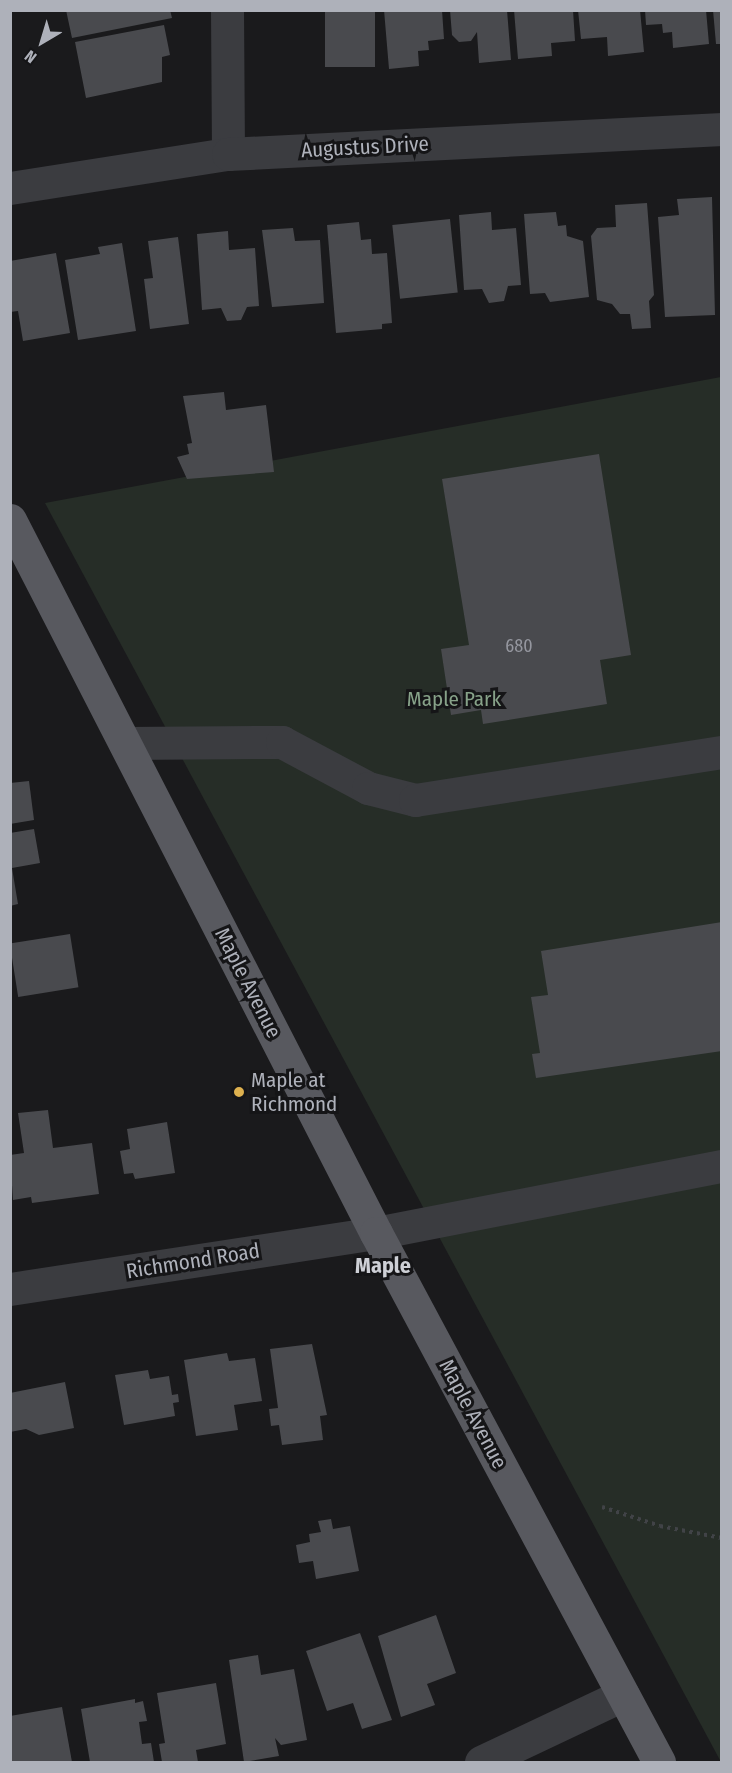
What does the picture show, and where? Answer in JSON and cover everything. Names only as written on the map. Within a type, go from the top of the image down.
[{"type":"main road","name":"Maple Avenue","points":[[10,520],[376,1233],[659,1762]]},
{"type":"street","points":[[227,10],[228,154]]},
{"type":"street","name":"Augustus Drive","points":[[10,188],[228,154],[722,129]]},
{"type":"street","points":[[125,743],[282,742],[368,788],[415,800],[722,752]]},
{"type":"street","name":"Richmond Road","points":[[10,1288],[376,1233],[722,1166]]},
{"type":"street","points":[[481,1762],[623,1695]]},
{"type":"path","points":[[602,1507],[660,1526],[722,1538]]},
{"type":"green space","name":"Maple Park","points":[[721,377],[721,1762],[45,503]]},
{"type":"building","points":[[66,10],[170,10],[172,18],[72,38]]},
{"type":"building","points":[[325,10],[375,10],[375,67],[325,67]]},
{"type":"building","points":[[384,10],[442,10],[444,39],[428,41],[429,50],[418,51],[419,66],[389,69]]},
{"type":"building","points":[[450,10],[507,10],[511,60],[479,63],[477,32],[471,41],[459,42],[452,35]]},
{"type":"building","points":[[514,10],[573,10],[575,41],[551,43],[552,56],[518,59]]},
{"type":"building","points":[[578,10],[640,10],[644,52],[608,56],[607,37],[581,39]]},
{"type":"building","points":[[645,10],[706,10],[709,44],[673,48],[672,32],[663,33],[662,24],[646,25]]},
{"type":"building","points":[[713,10],[722,10],[722,44],[716,44]]},
{"type":"building","points":[[164,25],[170,55],[162,57],[162,82],[86,98],[75,42]]},
{"type":"building","points":[[712,197],[715,315],[665,317],[658,217],[679,215],[677,199]]},
{"type":"building","points":[[647,203],[654,295],[649,301],[651,328],[632,329],[630,314],[620,314],[612,304],[597,300],[591,236],[597,228],[616,227],[615,205]]},
{"type":"building","points":[[491,212],[492,230],[516,228],[521,285],[508,286],[504,301],[489,303],[482,289],[464,290],[459,215]]},
{"type":"building","points":[[556,212],[558,226],[566,225],[567,236],[583,241],[589,297],[550,302],[545,293],[530,294],[524,214]]},
{"type":"building","points":[[450,219],[458,293],[400,299],[392,225]]},
{"type":"building","points":[[359,222],[361,240],[371,239],[372,254],[387,253],[392,323],[382,324],[382,329],[336,333],[327,225]]},
{"type":"building","points":[[293,228],[295,241],[320,240],[324,303],[272,307],[262,230]]},
{"type":"building","points":[[228,231],[229,250],[255,248],[259,306],[247,307],[241,320],[227,321],[221,308],[202,310],[197,234]]},
{"type":"building","points":[[178,237],[189,324],[150,329],[144,279],[153,278],[148,241]]},
{"type":"building","points":[[122,243],[136,331],[78,340],[65,260],[100,254],[98,247]]},
{"type":"building","points":[[56,253],[70,333],[23,341],[18,311],[10,312],[10,261]]},
{"type":"building","points":[[224,392],[226,410],[266,405],[274,472],[187,479],[177,457],[189,454],[187,444],[192,443],[183,396]]},
{"type":"building","points":[[599,454],[631,655],[600,660],[607,704],[483,724],[481,710],[451,715],[441,649],[469,645],[442,479]]},
{"type":"building","points":[[29,781],[34,820],[10,824],[10,783]]},
{"type":"building","points":[[34,829],[40,863],[12,868],[18,904],[10,906],[10,833]]},
{"type":"building","points":[[722,922],[722,1051],[536,1078],[532,1054],[540,1053],[531,997],[548,995],[541,951]]},
{"type":"building","points":[[70,934],[78,987],[18,997],[10,944]]},
{"type":"building","points":[[48,1110],[53,1148],[92,1143],[99,1194],[32,1203],[31,1197],[13,1200],[10,1155],[24,1153],[18,1113]]},
{"type":"building","points":[[167,1122],[175,1173],[135,1179],[133,1173],[124,1174],[120,1151],[130,1149],[127,1129]]},
{"type":"building","points":[[312,1344],[327,1415],[320,1416],[323,1440],[282,1445],[279,1425],[271,1426],[269,1409],[278,1408],[270,1349]]},
{"type":"building","points":[[227,1353],[229,1361],[255,1358],[262,1401],[234,1405],[238,1430],[196,1436],[184,1360]]},
{"type":"building","points":[[148,1370],[150,1379],[169,1376],[172,1395],[178,1394],[179,1402],[173,1403],[175,1416],[124,1425],[115,1375]]},
{"type":"building","points":[[65,1382],[74,1428],[39,1435],[26,1429],[10,1432],[10,1393]]},
{"type":"building","points":[[331,1519],[333,1529],[350,1526],[359,1571],[316,1579],[313,1561],[299,1563],[296,1545],[310,1542],[309,1534],[321,1532],[318,1521]]},
{"type":"building","points":[[436,1615],[456,1673],[427,1684],[435,1705],[401,1717],[378,1636]]},
{"type":"building","points":[[360,1633],[392,1720],[362,1729],[353,1703],[327,1711],[306,1651]]},
{"type":"building","points":[[258,1655],[261,1675],[294,1669],[307,1740],[281,1745],[275,1738],[279,1756],[244,1762],[229,1660]]},
{"type":"building","points":[[216,1683],[226,1744],[196,1750],[198,1762],[162,1762],[159,1744],[165,1743],[157,1693]]},
{"type":"building","points":[[135,1699],[135,1703],[143,1701],[147,1721],[139,1722],[142,1744],[151,1743],[154,1762],[90,1762],[81,1709]]},
{"type":"building","points":[[62,1707],[72,1762],[10,1762],[10,1716]]},
{"type":"place","name":"Maple at Richmond","points":[[239,1092]]},
{"type":"district","name":"Maple","points":[[383,1266]]}]
